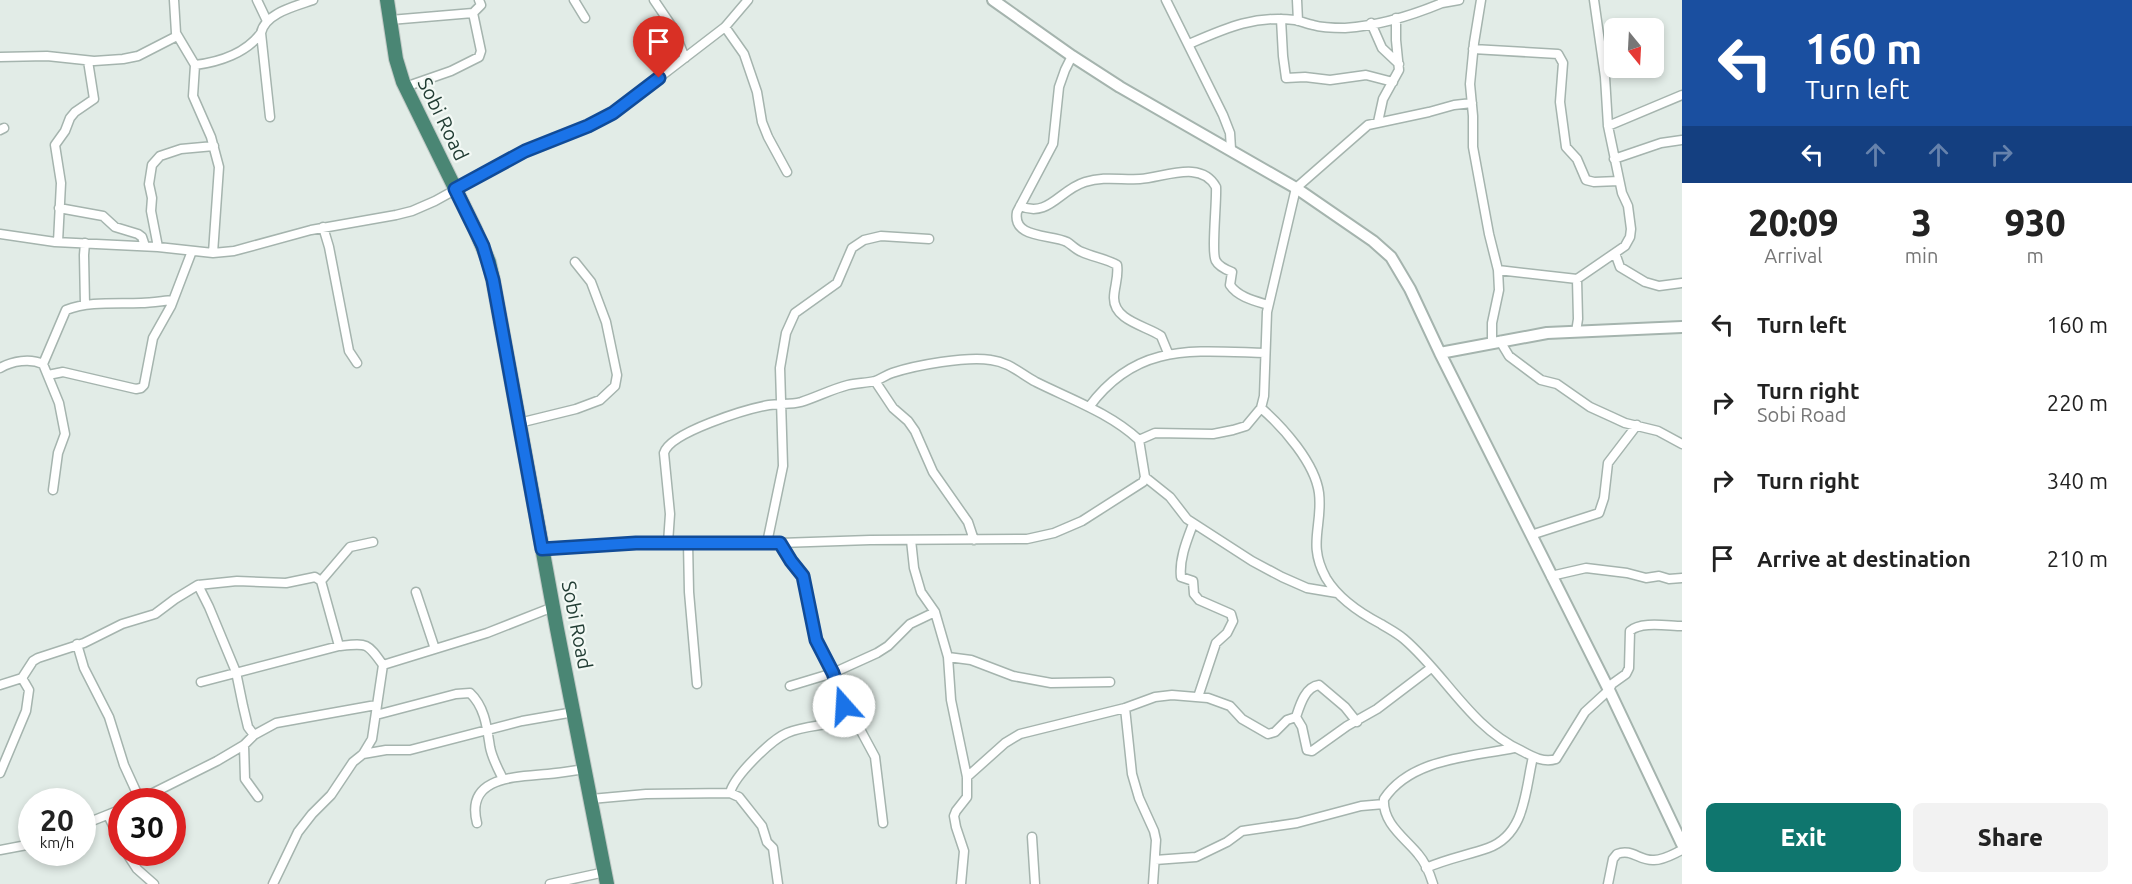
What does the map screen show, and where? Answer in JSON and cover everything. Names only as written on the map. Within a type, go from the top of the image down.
[{"type":"highway","name":"Sobi Road","points":[[387,0],[396,59],[405,87],[489,262],[606,878]]},
{"type":"street","points":[[174,0],[174,23],[177,36],[195,65],[193,96],[214,146],[219,167],[213,253]]},
{"type":"street","points":[[257,0],[267,21]]},
{"type":"street","points":[[270,117],[262,26],[267,21],[313,0]]},
{"type":"street","points":[[390,20],[473,14],[481,5],[479,0]]},
{"type":"street","points":[[574,0],[585,18]]},
{"type":"street","points":[[654,0],[673,28],[685,58]]},
{"type":"street","points":[[0,234],[58,242],[158,246],[213,253],[234,251],[323,227],[404,213],[435,201],[525,151],[588,126],[613,113],[725,27],[748,0]]},
{"type":"street","points":[[993,0],[1005,4],[1072,56],[1158,110],[1231,149],[1296,188],[1373,241],[1391,257],[1402,273],[1679,832],[1682,843]]},
{"type":"street","points":[[1166,0],[1223,115],[1230,133],[1231,149]]},
{"type":"street","points":[[1297,0],[1298,21]]},
{"type":"street","points":[[1189,44],[1236,24],[1269,18],[1298,21],[1314,26],[1355,27],[1418,13],[1442,2],[1459,0]]},
{"type":"street","points":[[1481,0],[1470,84],[1473,147],[1498,270],[1499,290],[1492,323],[1496,341],[1507,354],[1535,376],[1557,384],[1590,407],[1625,423],[1658,430],[1682,444]]},
{"type":"street","points":[[1498,270],[1577,279],[1625,246],[1630,237],[1628,206],[1619,181],[1608,126],[1605,77],[1594,0]]},
{"type":"street","points":[[405,87],[443,74],[479,57],[481,51],[473,14]]},
{"type":"street","points":[[1378,122],[1383,99],[1399,70],[1396,18]]},
{"type":"street","points":[[1281,19],[1286,78],[1305,77],[1330,80],[1366,75],[1393,82]]},
{"type":"street","points":[[1371,23],[1382,48],[1399,64]]},
{"type":"street","points":[[725,27],[744,54],[757,92],[765,129],[786,172]]},
{"type":"street","points":[[195,65],[220,61],[255,41],[261,33]]},
{"type":"street","points":[[0,57],[47,56],[88,61],[123,59],[138,56],[177,36]]},
{"type":"street","points":[[1473,49],[1558,54],[1563,63],[1560,102],[1566,147],[1577,159],[1586,180],[1619,181]]},
{"type":"street","points":[[1072,56],[1059,87],[1053,144],[1017,212],[1017,222],[1032,234],[1065,241],[1078,251],[1117,265],[1114,298],[1118,310],[1131,321],[1161,336],[1168,353]]},
{"type":"street","points":[[58,242],[61,183],[55,145],[75,112],[94,99],[88,61]]},
{"type":"street","points":[[1608,126],[1682,95]]},
{"type":"street","points":[[1139,440],[1155,433],[1213,434],[1246,426],[1261,408],[1265,381],[1268,305],[1296,188],[1368,125],[1472,103]]},
{"type":"street","points":[[1614,159],[1661,143],[1682,140]]},
{"type":"street","points":[[158,246],[151,215],[152,198],[149,184],[152,165],[160,156],[181,149],[214,146]]},
{"type":"street","points":[[1020,206],[1030,210],[1042,209],[1074,186],[1100,178],[1146,179],[1181,172],[1200,174],[1213,182],[1216,188],[1215,260],[1232,272],[1230,285],[1234,290],[1252,300],[1268,305]]},
{"type":"street","points":[[59,208],[102,216],[115,226],[138,234],[145,246]]},
{"type":"street","points":[[323,227],[350,351],[357,363]]},
{"type":"street","points":[[767,543],[783,466],[780,368],[786,333],[795,313],[837,284],[852,248],[864,240],[881,236],[929,239]]},
{"type":"street","points":[[85,243],[85,305]]},
{"type":"street","points":[[48,375],[63,372],[136,389],[141,388],[153,338],[173,300],[192,251]]},
{"type":"street","points":[[1615,253],[1620,267],[1645,282],[1659,286],[1682,283]]},
{"type":"street","points":[[519,423],[576,409],[600,400],[615,386],[617,375],[606,322],[591,282],[574,262]]},
{"type":"street","points":[[1576,332],[1577,279]]},
{"type":"street","points":[[43,364],[66,310],[85,305],[173,300]]},
{"type":"street","points":[[1440,353],[1547,333],[1682,327]]},
{"type":"street","points":[[1089,407],[1130,368],[1168,353],[1227,350],[1265,352]]},
{"type":"street","points":[[542,549],[668,543],[688,542],[780,543],[1027,539],[1054,533],[1082,521],[1143,482],[1145,477],[1139,440],[1129,431],[1089,407],[1034,381],[1011,366],[992,360],[936,363],[893,373],[875,381],[850,384],[801,402],[770,405],[713,421],[676,439],[666,446],[664,453],[669,484],[668,543]]},
{"type":"street","points":[[0,368],[6,364],[35,361],[43,364],[48,375],[59,403],[65,434],[58,453],[53,490]]},
{"type":"street","points":[[875,381],[893,408],[915,431],[933,472],[968,522],[974,540]]},
{"type":"street","points":[[1261,408],[1289,434],[1316,482],[1319,501],[1316,552],[1322,569],[1337,593],[1367,616],[1404,638],[1485,729],[1514,748],[1533,757],[1550,761],[1556,759],[1585,712],[1609,690],[1612,684],[1626,674],[1629,668],[1630,631],[1635,627],[1682,626]]},
{"type":"street","points":[[1531,535],[1599,513],[1604,498],[1608,463],[1622,448],[1637,425]]},
{"type":"street","points":[[1145,477],[1170,497],[1193,524],[1282,578],[1307,588],[1337,593]]},
{"type":"street","points":[[1193,524],[1186,543],[1181,577],[1193,581],[1194,594],[1199,600],[1231,614],[1233,621],[1227,633],[1216,644],[1198,697]]},
{"type":"street","points":[[911,540],[914,568],[921,592],[935,612],[948,657],[951,700],[967,777],[967,797],[954,816],[964,851],[961,884]]},
{"type":"street","points":[[321,581],[350,547],[373,542]]},
{"type":"street","points":[[688,542],[689,592],[697,684]]},
{"type":"street","points":[[780,543],[803,576],[816,640],[833,673],[844,706],[842,719]]},
{"type":"street","points":[[1551,576],[1586,568],[1628,573],[1646,578],[1659,576],[1669,579],[1682,578]]},
{"type":"street","points":[[0,685],[22,678],[33,661],[122,624],[155,614],[175,598],[198,585],[237,581],[286,583],[315,577],[321,581],[339,645]]},
{"type":"street","points":[[198,585],[236,672],[248,727],[254,735]]},
{"type":"street","points":[[416,592],[435,649]]},
{"type":"street","points":[[383,665],[487,633],[553,607]]},
{"type":"street","points":[[790,686],[833,673],[877,653],[888,646],[910,624],[935,612]]},
{"type":"street","points":[[76,644],[84,668],[109,717],[133,788]]},
{"type":"street","points":[[201,682],[339,645],[362,644],[371,648],[383,665],[372,739],[363,754],[353,762],[332,795],[312,814],[298,832],[273,884]]},
{"type":"street","points":[[948,657],[971,660],[1012,676],[1051,683],[1110,682]]},
{"type":"street","points":[[1296,717],[1302,727],[1305,744],[1310,752],[1377,709],[1431,668]]},
{"type":"street","points":[[0,773],[24,718],[29,699],[29,690],[22,678]]},
{"type":"street","points":[[1296,717],[1310,689],[1319,685],[1345,707],[1357,722]]},
{"type":"street","points":[[376,715],[456,694],[470,693],[477,700],[489,731],[490,748],[503,779]]},
{"type":"street","points":[[967,777],[1005,743],[1020,734],[1125,708],[1155,697],[1172,695],[1198,697],[1230,706],[1242,719],[1268,734],[1275,732],[1287,720],[1296,717]]},
{"type":"street","points":[[162,788],[244,746],[254,735],[276,723],[376,705]]},
{"type":"street","points":[[1125,708],[1132,774],[1154,831],[1153,884]]},
{"type":"street","points":[[363,754],[386,750],[410,750],[522,722],[574,712]]},
{"type":"street","points":[[730,793],[751,762],[786,733],[842,719]]},
{"type":"street","points":[[842,719],[861,731],[875,757],[883,823]]},
{"type":"street","points":[[244,746],[245,779],[258,797]]},
{"type":"street","points":[[1433,884],[1420,856],[1390,822],[1384,804],[1388,792],[1415,772],[1458,758],[1514,748]]},
{"type":"street","points":[[1426,868],[1489,848],[1501,842],[1511,833],[1523,806],[1533,757]]},
{"type":"street","points":[[477,823],[474,808],[479,793],[492,784],[503,779],[529,774],[546,775],[585,769]]},
{"type":"street","points":[[591,799],[646,794],[730,793],[739,798],[762,826],[767,842],[772,848],[778,884]]},
{"type":"street","points":[[1155,860],[1196,857],[1227,842],[1242,831],[1297,823],[1361,806],[1384,804]]},
{"type":"street","points":[[96,820],[108,815]]},
{"type":"street","points":[[1032,837],[1035,884]]},
{"type":"street","points":[[0,850],[18,847]]},
{"type":"street","points":[[1608,884],[1613,859],[1617,854],[1630,851],[1652,860],[1682,850]]},
{"type":"street","points":[[135,866],[154,884]]},
{"type":"street","points":[[550,884],[606,878]]},
{"type":"route","points":[[659,78],[613,113],[588,126],[525,151],[455,189],[489,262],[542,549],[636,543],[780,543],[803,576],[816,640],[833,673],[844,706]]}]
